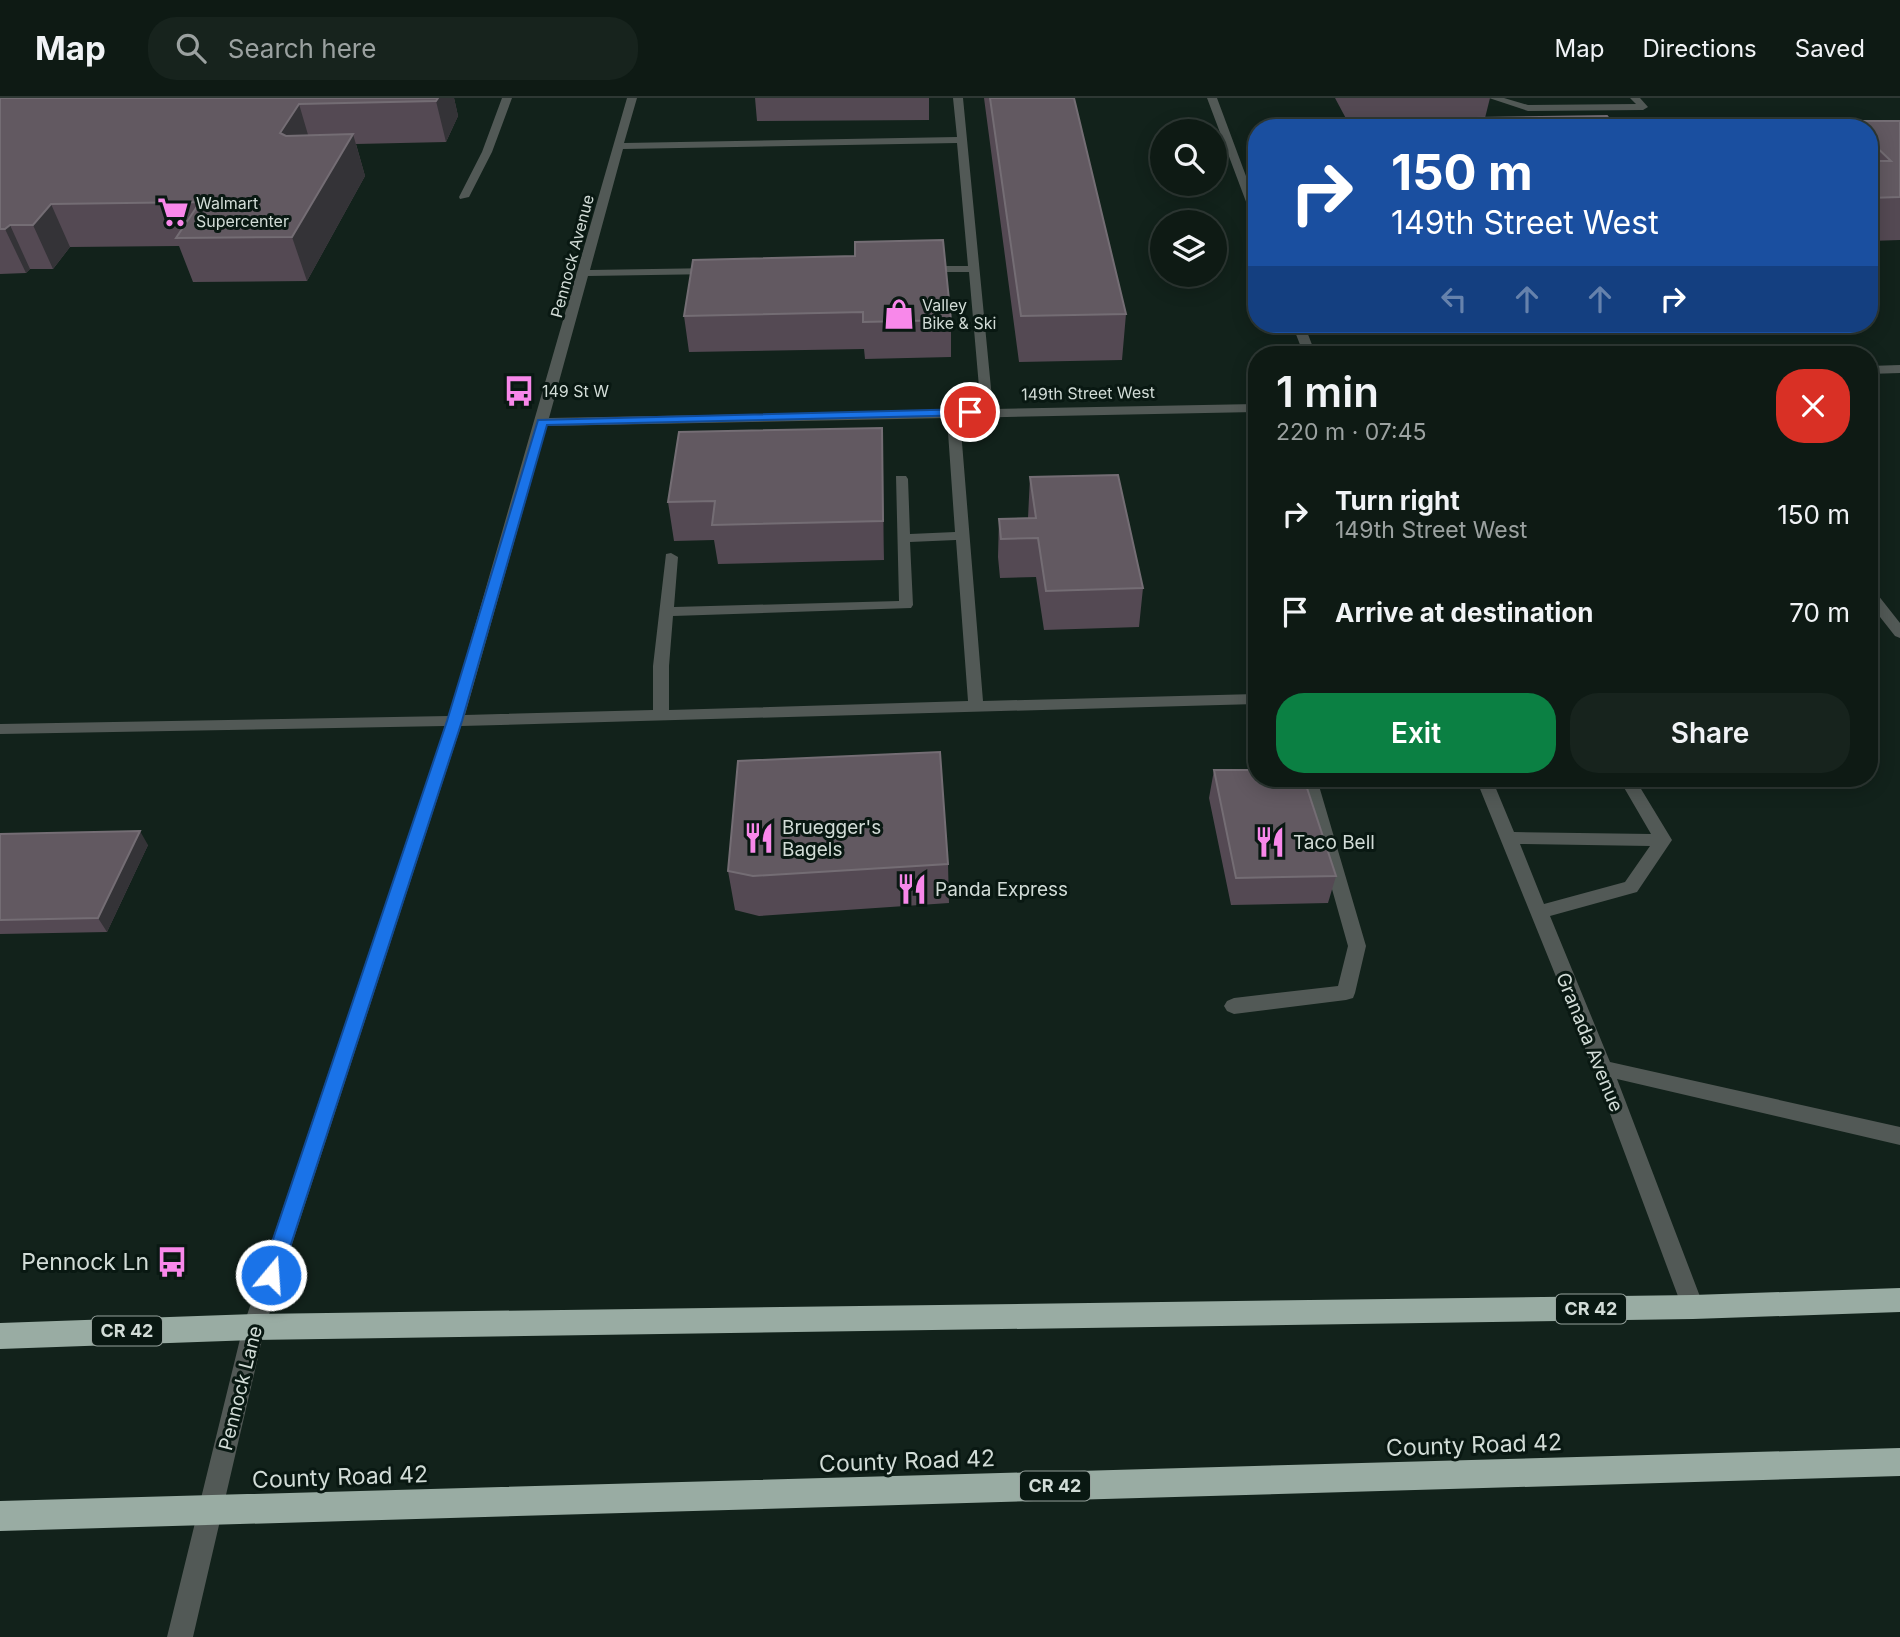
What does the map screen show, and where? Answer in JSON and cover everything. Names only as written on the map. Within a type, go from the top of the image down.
[{"type":"highway","name":"CR 42","points":[[0,1336],[254,1327],[1693,1307],[1900,1300]]},
{"type":"highway","name":"County Road 42","points":[[0,1516],[1900,1462]]},
{"type":"street","points":[[464,197],[487,152],[507,98]]},
{"type":"street","name":"Pennock Avenue","points":[[542,422],[632,98]]},
{"type":"street","points":[[958,98],[987,412]]},
{"type":"street","points":[[1212,98],[1248,194]]},
{"type":"street","points":[[1494,98],[1498,102],[1528,108],[1643,107],[1635,98]]},
{"type":"street","points":[[618,146],[962,140]]},
{"type":"street","points":[[908,269],[974,269]]},
{"type":"street","points":[[584,272],[730,271]]},
{"type":"street","points":[[1878,370],[1900,369]]},
{"type":"street","name":"149th Street West","points":[[542,422],[1248,408]]},
{"type":"street","points":[[953,412],[976,706]]},
{"type":"street","name":"Pennock Lane","points":[[180,1637],[254,1327],[455,721],[542,422]]},
{"type":"street","points":[[666,612],[906,606],[901,479]]},
{"type":"street","points":[[903,538],[963,536]]},
{"type":"street","points":[[661,715],[661,666],[671,557]]},
{"type":"street","points":[[1878,605],[1900,633]]},
{"type":"street","points":[[0,729],[455,721],[1248,699]]},
{"type":"street","points":[[1234,1006],[1346,993],[1357,946],[1311,787]]},
{"type":"street","name":"Granada Avenue","points":[[1487,787],[1602,1068],[1693,1307]]},
{"type":"street","points":[[1632,787],[1662,840]]},
{"type":"street","points":[[1508,838],[1662,840]]},
{"type":"street","points":[[1537,913],[1631,887],[1662,840]]},
{"type":"street","points":[[1602,1068],[1900,1136]]},
{"type":"building","name":"Walmart Supercenter","points":[[0,98],[438,98],[436,101],[299,104],[280,133],[286,136],[353,134],[292,237],[176,238],[200,202],[51,204],[33,225],[10,225],[0,229]]},
{"type":"building","points":[[990,98],[1074,98],[1126,314],[1021,316]]},
{"type":"building","points":[[1607,116],[1609,119],[1408,119]]},
{"type":"building","points":[[1878,121],[1900,121],[1900,197],[1878,198],[1878,161],[1891,161],[1878,149]]},
{"type":"building","points":[[943,240],[951,320],[863,322],[863,312],[684,316],[693,260],[855,256],[855,242]]},
{"type":"building","points":[[882,428],[883,521],[712,525],[715,501],[668,502],[679,432]]},
{"type":"building","points":[[1118,475],[1143,588],[1046,591],[1038,538],[1001,539],[999,519],[1036,518],[1030,477]]},
{"type":"building","points":[[940,752],[948,864],[753,876],[728,871],[738,761]]},
{"type":"building","points":[[1214,770],[1248,770],[1248,787],[1307,787],[1336,876],[1236,878]]},
{"type":"building","points":[[140,831],[98,918],[0,920],[0,834]]},
{"type":"place","name":"Walmart Supercenter","points":[[173,212]]},
{"type":"place","name":"Valley Bike & Ski","points":[[899,314]]},
{"type":"place","name":"149 St W","points":[[519,391]]},
{"type":"place","name":"Bruegger's Bagels","points":[[759,838]]},
{"type":"place","name":"Taco Bell","points":[[1270,842]]},
{"type":"place","name":"Panda Express","points":[[912,889]]},
{"type":"place","name":"Pennock Ln","points":[[172,1262]]},
{"type":"route","points":[[271,1275],[455,721],[542,422],[970,412]]}]
